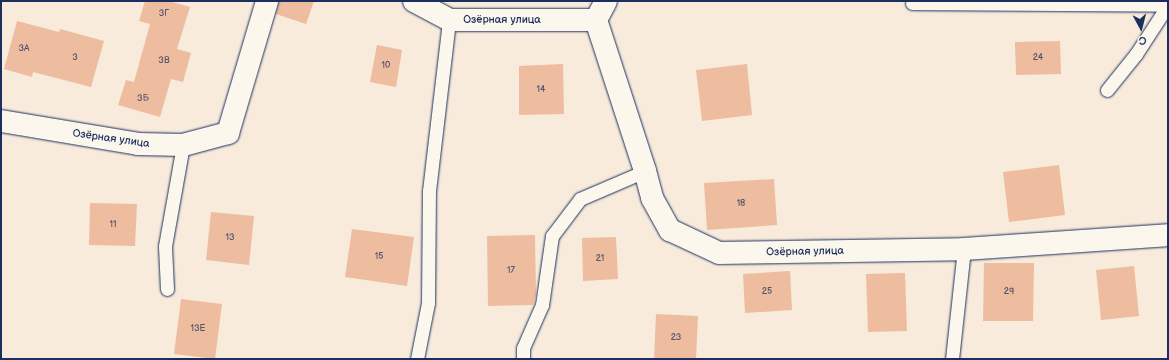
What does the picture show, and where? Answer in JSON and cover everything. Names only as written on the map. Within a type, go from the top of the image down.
[{"type":"street","name":"Озёрная улица","points":[[1,121],[138,144],[183,145],[228,133],[267,1]]},
{"type":"street","name":"Озёрная улица","points":[[414,1],[449,20],[601,10],[652,198],[670,230],[718,253],[964,249],[1168,235]]},
{"type":"lane","points":[[912,3],[1168,5]]},
{"type":"lane","points":[[1107,90],[1136,54],[1168,5]]},
{"type":"lane","points":[[417,359],[428,303],[430,191],[449,20]]},
{"type":"lane","points":[[167,289],[165,246],[183,145]]},
{"type":"lane","points":[[523,359],[523,348],[542,305],[552,236],[580,199],[645,171]]},
{"type":"lane","points":[[952,359],[964,249]]},
{"type":"building","points":[[145,1],[169,1],[190,7],[177,49],[191,53],[183,82],[171,79],[160,117],[118,105],[126,80],[134,82],[150,24],[139,21]]},
{"type":"building","points":[[279,1],[314,1],[306,24],[276,14]]},
{"type":"building","points":[[17,21],[59,32],[60,29],[104,41],[91,87],[33,72],[32,77],[4,69]]},
{"type":"building","points":[[1060,41],[1061,74],[1016,75],[1015,42]]},
{"type":"building","points":[[377,45],[402,50],[396,87],[370,82]]},
{"type":"building","points":[[563,64],[564,114],[519,115],[519,66]]},
{"type":"building","points":[[747,64],[752,115],[702,121],[696,70]]},
{"type":"building","points":[[1059,165],[1065,215],[1009,222],[1003,172]]},
{"type":"building","points":[[774,179],[777,225],[707,230],[704,183]]},
{"type":"building","points":[[90,203],[137,204],[135,246],[89,245]]},
{"type":"building","points":[[211,212],[254,216],[249,265],[206,260]]},
{"type":"building","points":[[352,229],[414,237],[407,286],[345,277]]},
{"type":"building","points":[[535,235],[536,294],[533,305],[488,306],[487,236]]},
{"type":"building","points":[[616,237],[618,279],[583,281],[582,238]]},
{"type":"building","points":[[984,263],[1034,263],[1033,321],[983,321]]},
{"type":"building","points":[[1134,266],[1139,316],[1101,320],[1096,270]]},
{"type":"building","points":[[790,271],[792,310],[745,313],[743,274]]},
{"type":"building","points":[[905,273],[907,331],[868,332],[866,274]]},
{"type":"building","points":[[181,299],[222,304],[215,359],[174,354]]},
{"type":"building","points":[[656,314],[698,316],[696,359],[654,359]]}]
